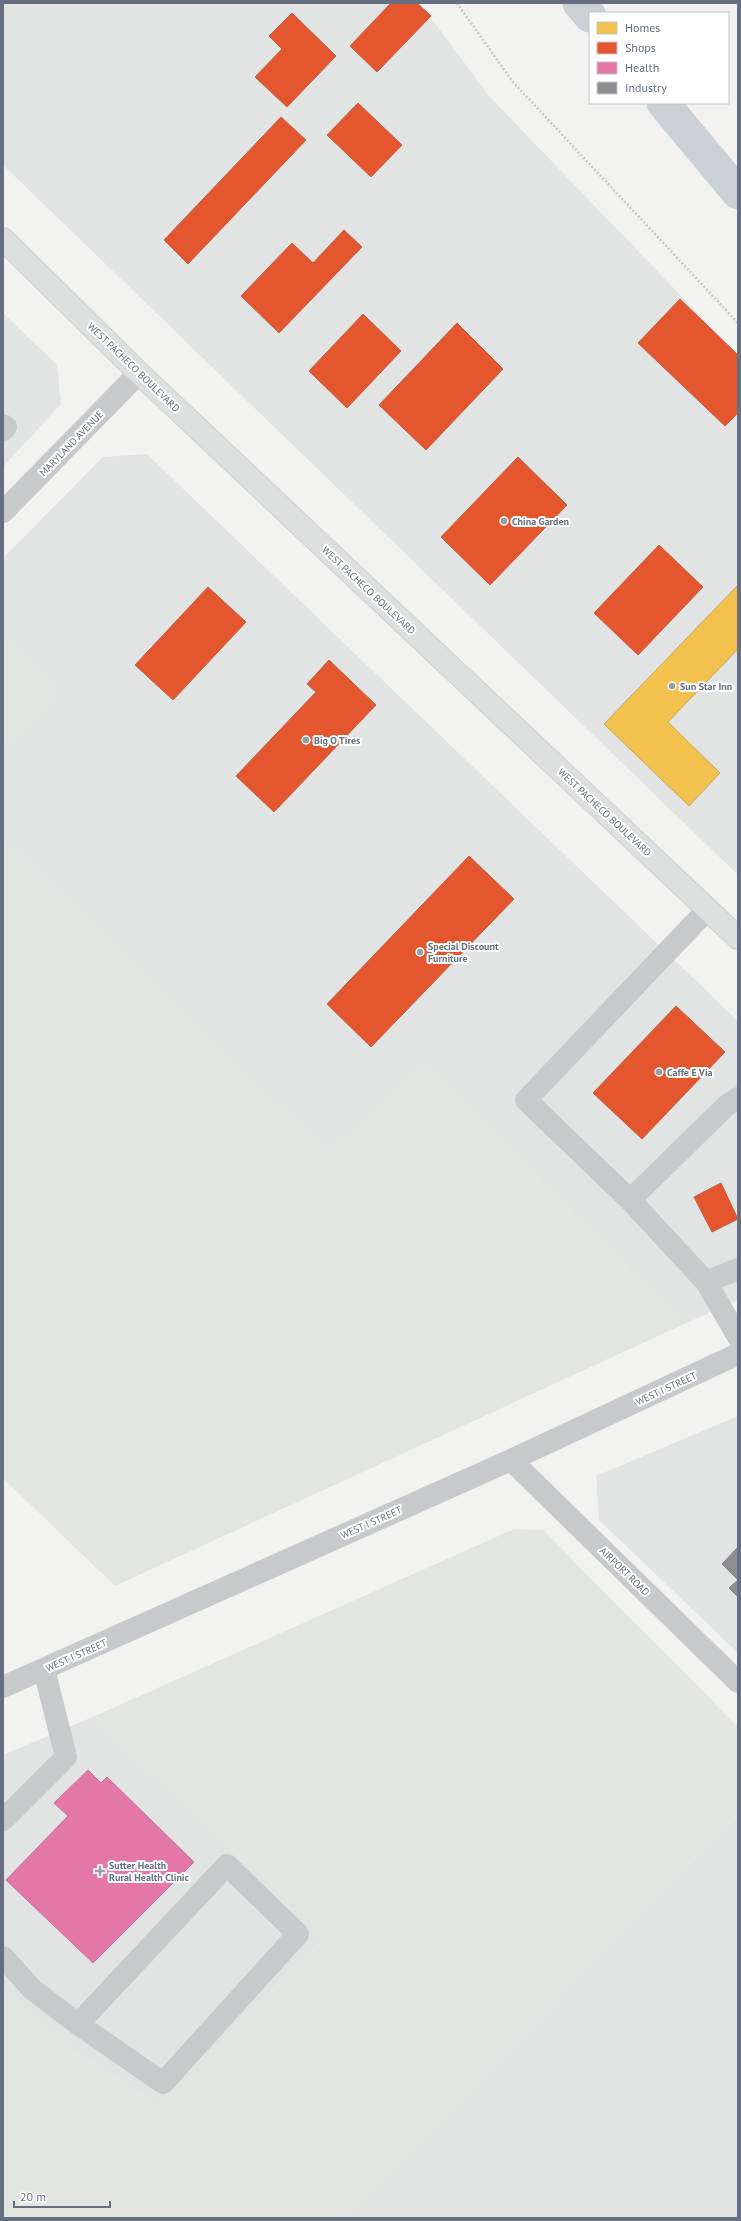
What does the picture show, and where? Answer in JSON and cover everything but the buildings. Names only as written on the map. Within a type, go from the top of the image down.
[{"type":"highway","name":"WEST PACHECO BOULEVARD","points":[[3,239],[139,373],[738,938]]},
{"type":"street","name":"MARYLAND AVENUE","points":[[3,512],[139,373]]},
{"type":"street","points":[[3,425],[6,428],[3,430]]},
{"type":"street","points":[[708,909],[526,1100],[630,1200],[706,1282],[738,1337]]},
{"type":"street","points":[[630,1200],[726,1106],[738,1098]]},
{"type":"street","points":[[706,1282],[738,1269]]},
{"type":"street","name":"WEST I STREET","points":[[3,1687],[511,1460],[738,1354]]},
{"type":"street","name":"AIRPORT ROAD","points":[[511,1460],[738,1682]]},
{"type":"street","points":[[3,1820],[66,1757],[44,1669]]},
{"type":"street","points":[[3,1957],[32,1989],[78,2024],[163,2083],[298,1934],[227,1865],[78,2024]]},
{"type":"path","points":[[457,3],[512,81],[738,323]]},
{"type":"shaded area","points":[[3,3],[420,3],[489,96],[738,355],[738,875],[3,165]]},
{"type":"shaded area","points":[[3,313],[57,365],[61,404],[3,467]]},
{"type":"shaded area","points":[[147,454],[738,1021],[738,1300],[682,1325],[425,1065],[328,1153],[3,840],[3,746],[57,693],[3,638],[3,558],[103,457]]},
{"type":"shaded area","points":[[3,638],[57,693],[3,746]]},
{"type":"shaded area","points":[[3,840],[328,1152],[425,1065],[682,1325],[115,1586],[3,1478]]},
{"type":"shaded area","points":[[738,1416],[738,1653],[599,1520],[596,1476]]},
{"type":"shaded area","points":[[514,1529],[543,1530],[738,1727],[738,1814],[342,2218],[3,2218],[3,1990],[72,2050],[159,2106],[324,1940],[95,1716]]},
{"type":"shaded area","points":[[95,1716],[324,1940],[159,2106],[72,2050],[3,1990],[3,1755]]},
{"type":"shaded area","points":[[738,1814],[738,2218],[342,2218]]},
{"type":"waterway","points":[[579,3],[589,15]]},
{"type":"waterway","points":[[664,104],[738,193]]},
{"type":"place","name":"China Garden","points":[[504,521]]},
{"type":"place","name":"Sun Star Inn","points":[[672,686]]},
{"type":"place","name":"Big O Tires","points":[[306,740]]},
{"type":"place","name":"Special Discount Furniture","points":[[420,952]]},
{"type":"place","name":"Caffe E Via","points":[[659,1072]]},
{"type":"place","name":"Sutter Health Rural Health Clinic","points":[[100,1871]]}]
